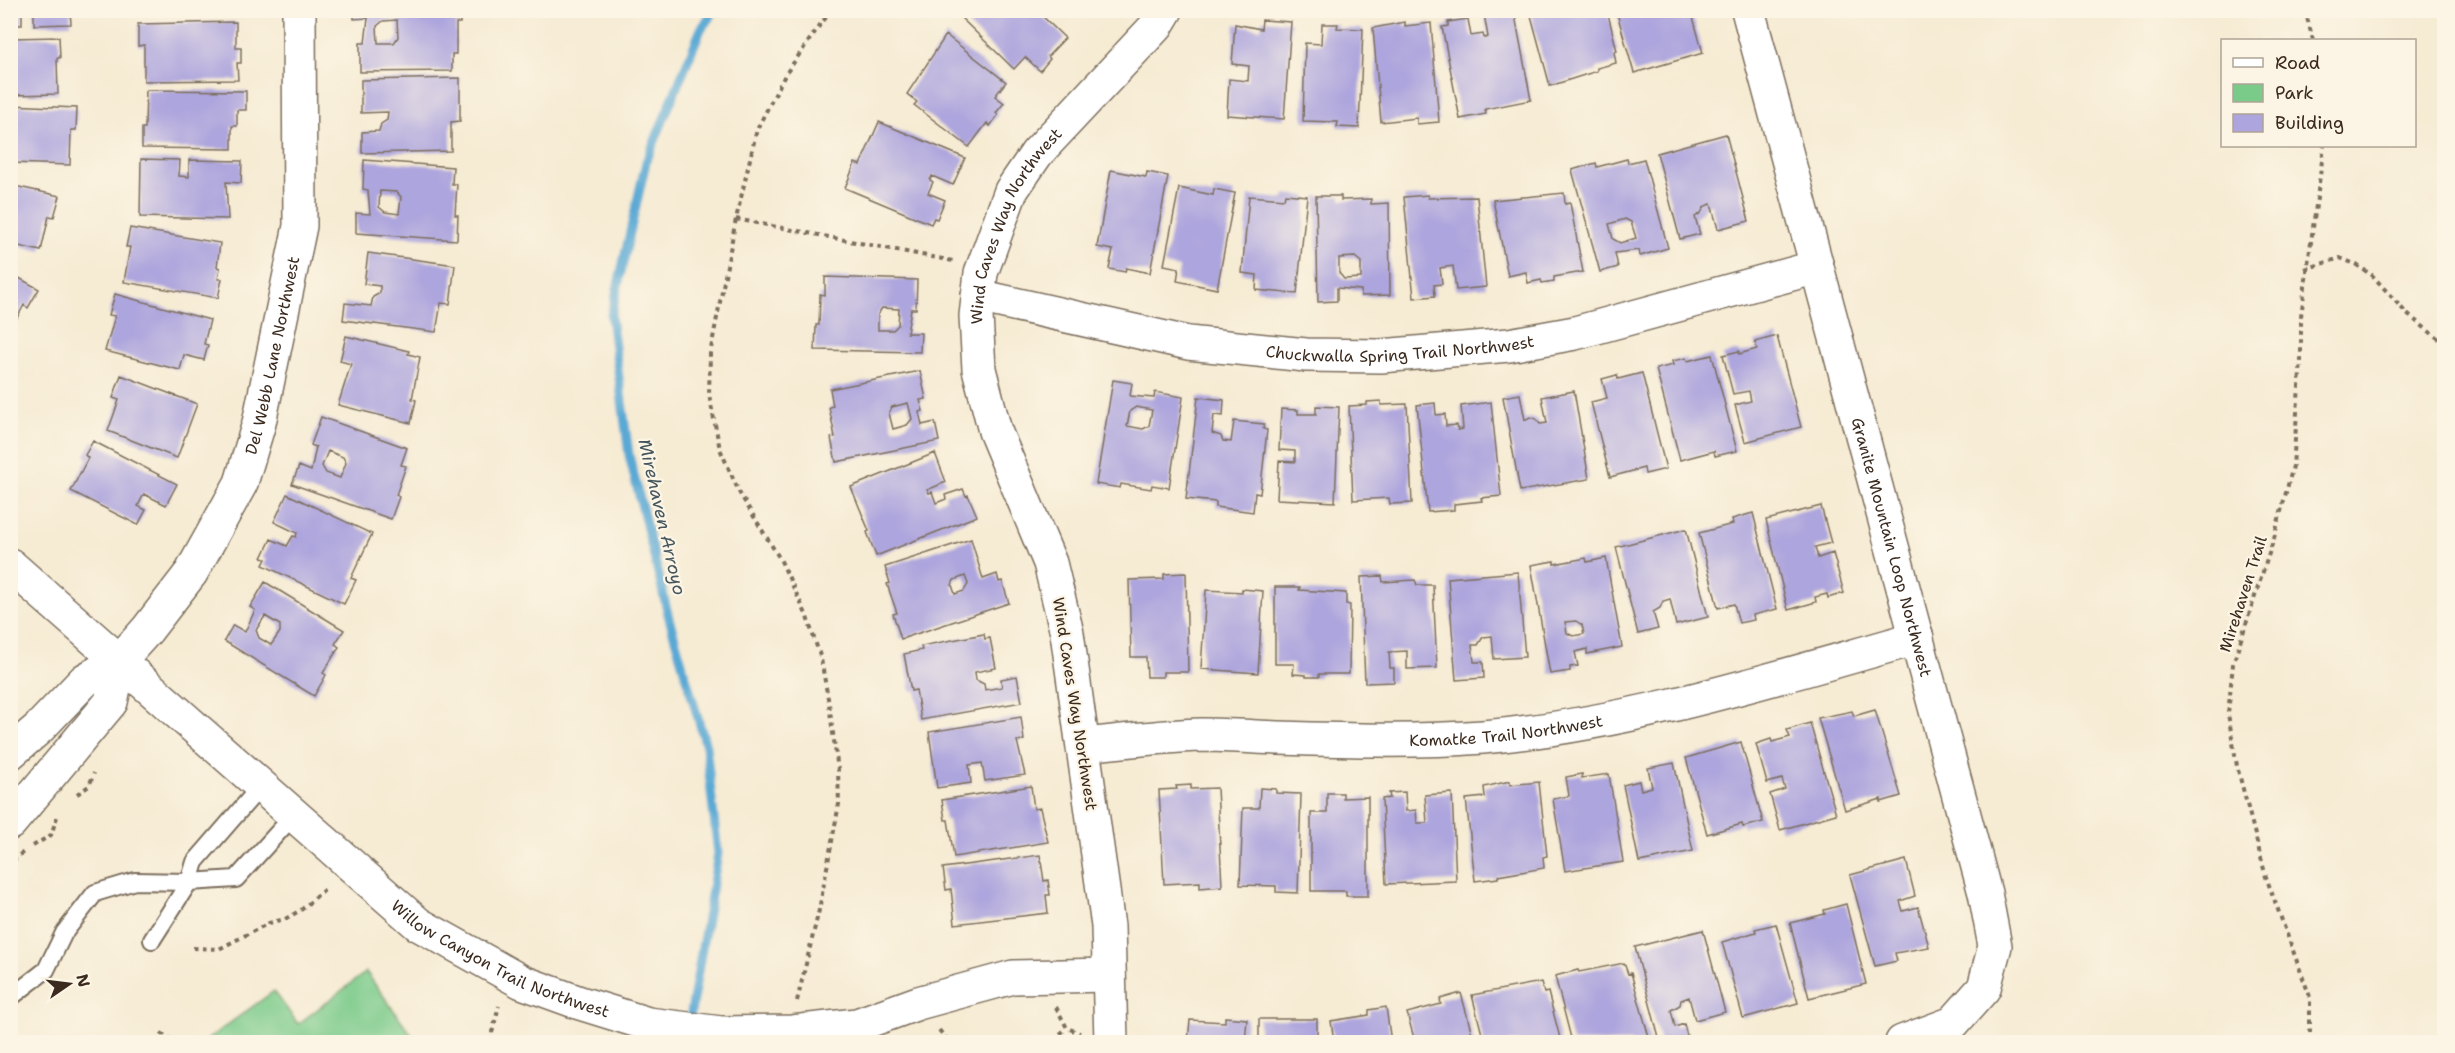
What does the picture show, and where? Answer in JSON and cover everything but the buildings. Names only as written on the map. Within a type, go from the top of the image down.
[{"type":"street","name":"Del Webb Lane Northwest","points":[[10,753],[39,728],[85,680],[120,660],[147,630],[191,573],[241,483],[259,423],[300,226],[299,10]]},
{"type":"street","name":"Wind Caves Way Northwest","points":[[1099,1039],[1109,975],[1108,926],[1067,633],[1050,563],[995,431],[979,369],[976,316],[981,273],[1011,190],[1037,153],[1158,25],[1166,10]]},
{"type":"street","name":"Granite Mountain Loop Northwest","points":[[1748,10],[1985,893],[1995,946],[1984,988],[1953,1023],[1902,1042]]},
{"type":"street","name":"Chuckwalla Spring Trail Northwest","points":[[978,296],[1188,343],[1306,355],[1382,356],[1509,345],[1575,333],[1817,267]]},
{"type":"street","name":"Willow Canyon Trail Northwest","points":[[10,565],[418,924],[522,982],[648,1024],[721,1033],[792,1032],[857,1025],[918,1003],[1013,977],[1109,975]]},
{"type":"street","name":"Komatke Trail Northwest","points":[[1084,745],[1155,737],[1204,735],[1375,741],[1483,736],[1540,729],[1634,714],[1699,699],[1917,638]]},
{"type":"street","name":"Del Webb Lane Northwest","points":[[10,823],[111,702],[120,660]]},
{"type":"lane","points":[[152,940],[189,882],[195,862],[260,787]]},
{"type":"lane","points":[[10,998],[46,970],[64,933],[95,893],[135,881],[189,882],[236,879],[293,816]]},
{"type":"path","points":[[797,1002],[819,910],[837,816],[838,770],[821,659],[806,614],[780,559],[740,494],[720,449],[709,395],[710,354],[736,219],[757,129],[785,75],[833,10]]},
{"type":"path","points":[[2305,10],[2313,39]]},
{"type":"path","name":"Mirehaven Trail","points":[[2310,1042],[2310,998],[2266,877],[2237,766],[2228,714],[2233,664],[2274,538],[2293,466],[2301,360],[2301,316],[2324,147]]},
{"type":"path","points":[[736,219],[957,262]]},
{"type":"path","points":[[2306,269],[2340,258],[2355,264],[2372,275],[2407,314],[2445,344]]},
{"type":"path","points":[[193,948],[219,949],[269,923],[285,919],[301,910],[327,887]]},
{"type":"path","points":[[493,1042],[492,1033],[499,1006]]},
{"type":"path","points":[[1056,1007],[1067,1028],[1099,1039]]},
{"type":"path","points":[[1056,1042],[1067,1028]]},
{"type":"path","points":[[939,1030],[949,1042]]},
{"type":"path","points":[[161,1033],[175,1042]]},
{"type":"green space","points":[[366,972],[417,1042],[210,1042],[208,1039],[274,991],[298,1024]]},
{"type":"waterway","name":"Mirehaven Arroyo","points":[[689,1024],[718,854],[706,746],[669,618],[629,455],[611,316],[646,162],[701,29],[715,10]]}]
